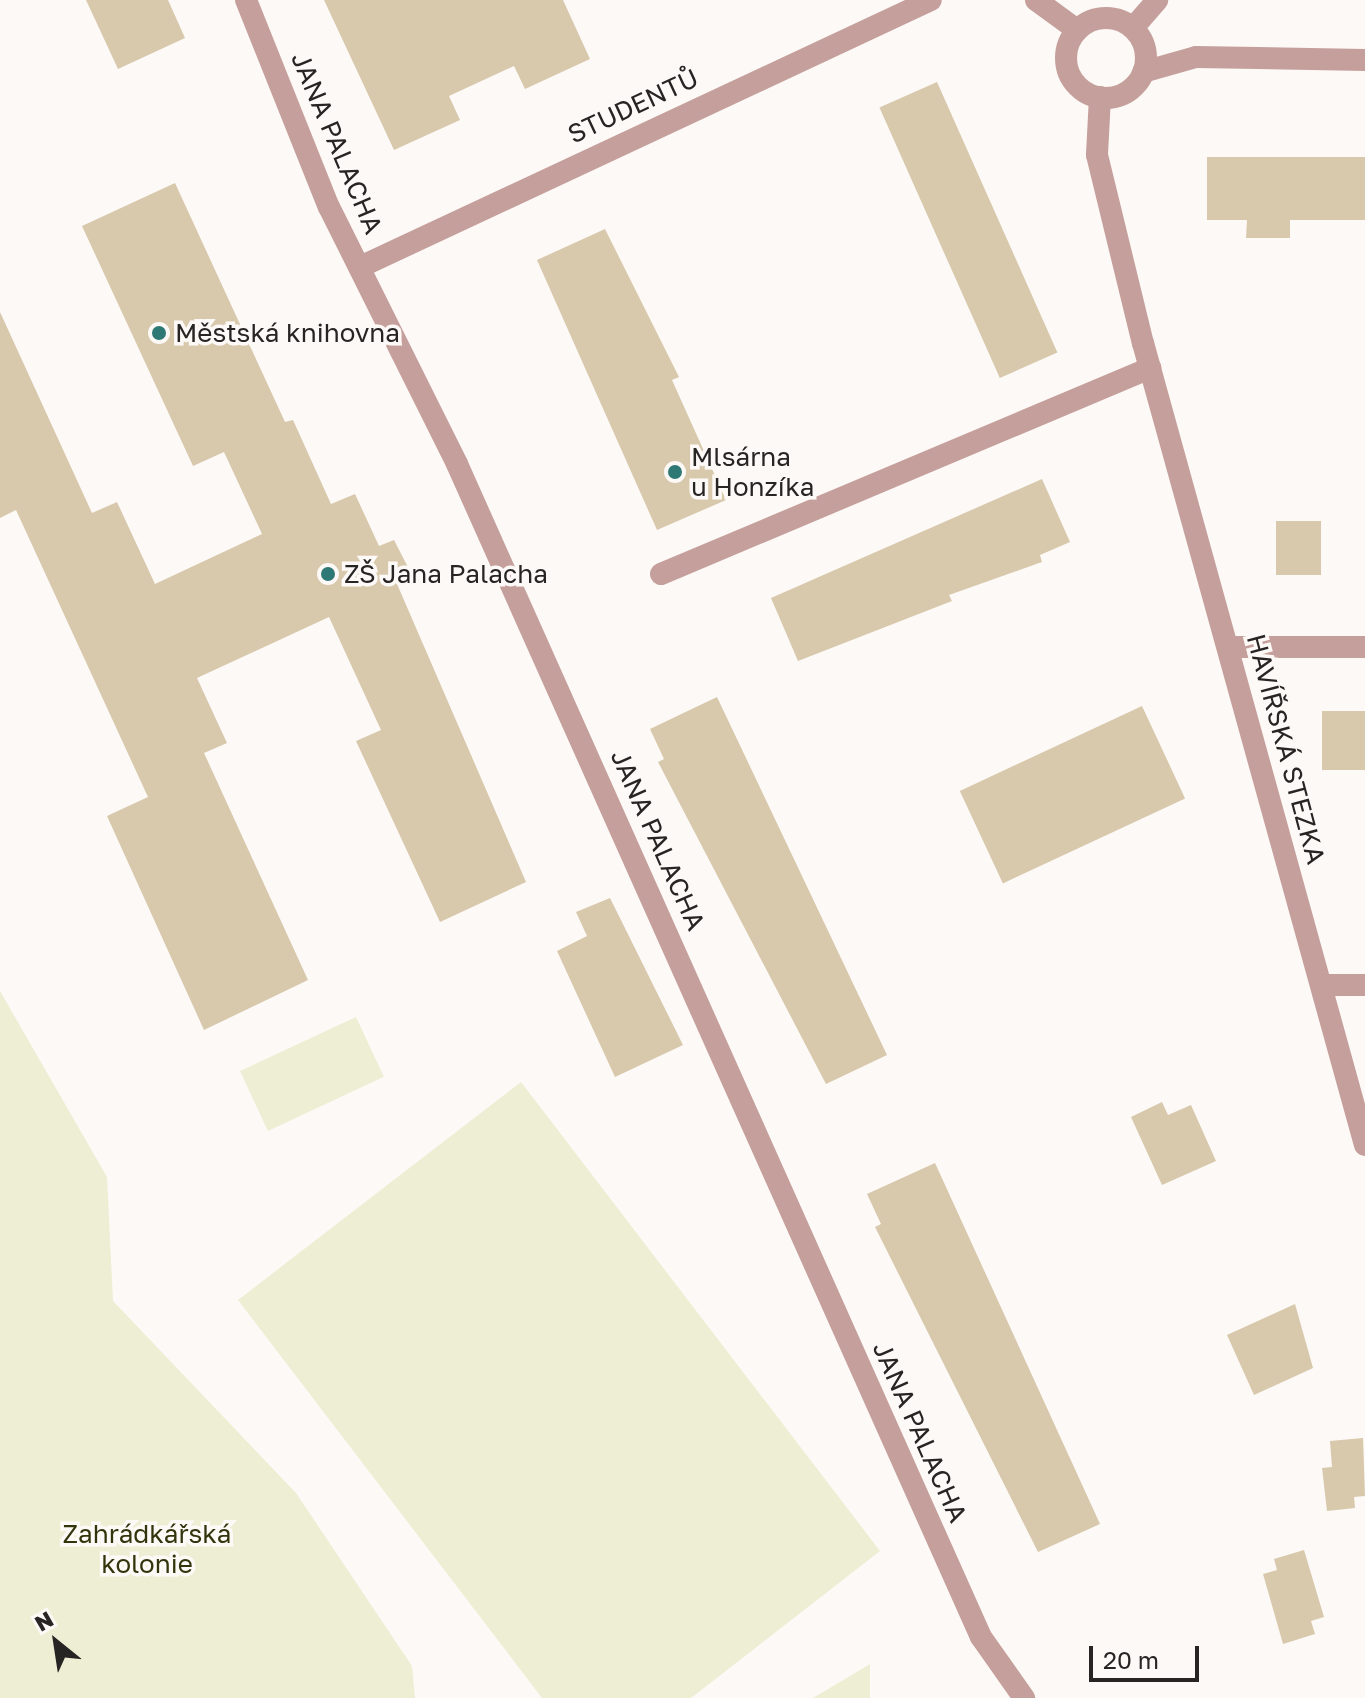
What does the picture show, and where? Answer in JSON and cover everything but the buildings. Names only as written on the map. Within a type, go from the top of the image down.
[{"type":"street","name":"JANA PALACHA","points":[[246,0],[360,267],[522,605],[981,1637],[1024,1698]]},
{"type":"street","name":"STUDENTŮ","points":[[360,267],[931,0]]},
{"type":"street","points":[[1036,0],[1077,30]]},
{"type":"street","points":[[1133,28],[1157,0]]},
{"type":"street","points":[[1077,30],[1110,18],[1133,28],[1145,48],[1143,72]]},
{"type":"street","points":[[1077,30],[1067,65],[1078,86],[1100,97],[1126,92],[1143,72],[1196,57],[1365,60]]},
{"type":"street","name":"HAVÍŘSKÁ STEZKA","points":[[1100,97],[1097,155],[1150,368],[1365,1145]]},
{"type":"street","points":[[661,574],[1150,368]]},
{"type":"street","points":[[1229,647],[1365,647]]},
{"type":"street","points":[[1323,985],[1365,985]]},
{"type":"green space","name":"Zahrádkářská kolonie","points":[[0,991],[107,1177],[113,1301],[296,1493],[412,1666],[415,1698],[0,1698]]},
{"type":"green space","points":[[356,1017],[384,1077],[268,1131],[240,1071]]},
{"type":"green space","points":[[521,1082],[880,1551],[691,1698],[542,1698],[238,1300]]},
{"type":"green space","points":[[870,1664],[870,1698],[813,1698]]},
{"type":"place","name":"Městská knihovna","points":[[159,333]]},
{"type":"place","name":"Mlsárna u Honzíka","points":[[675,472]]},
{"type":"place","name":"ZŠ Jana Palacha","points":[[328,574]]}]
